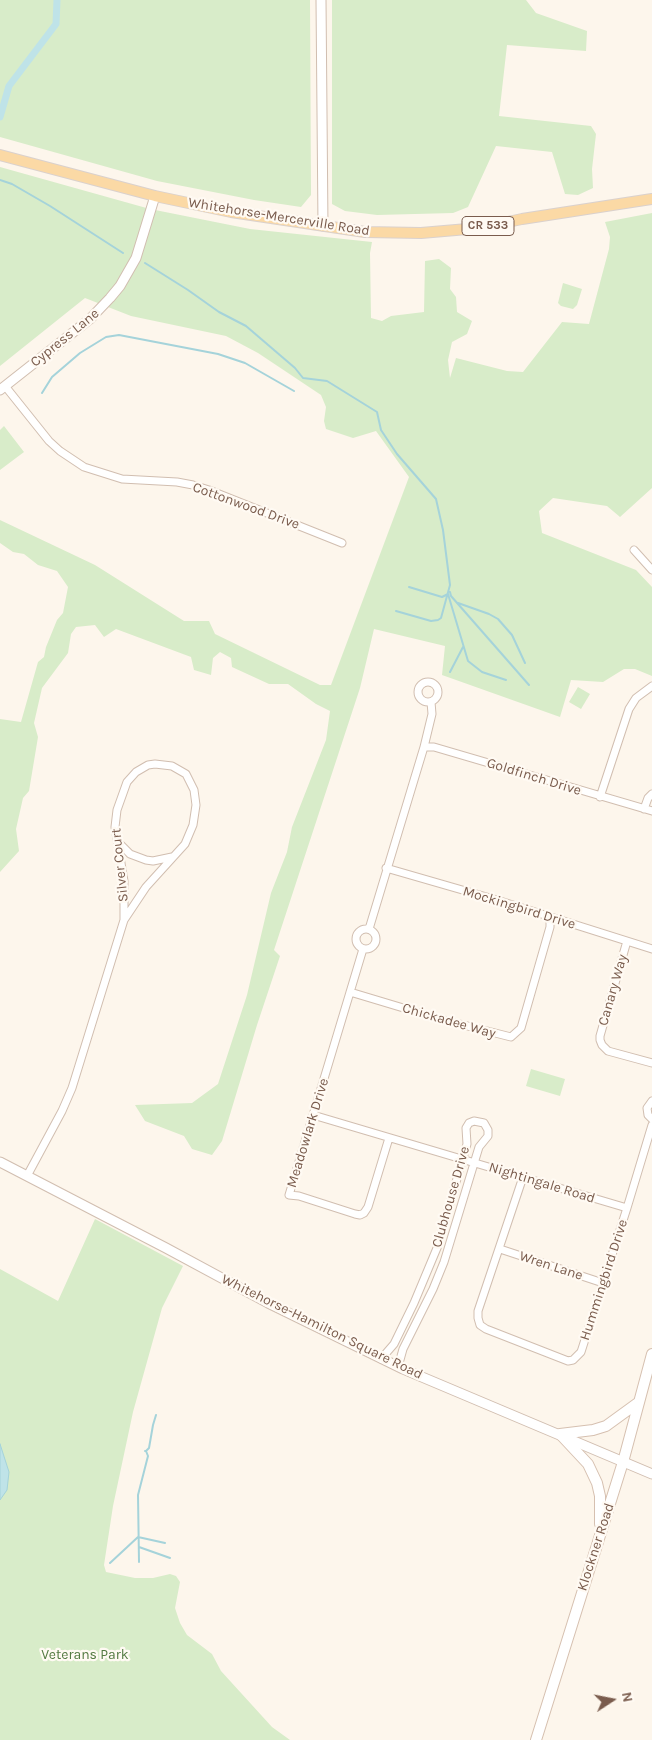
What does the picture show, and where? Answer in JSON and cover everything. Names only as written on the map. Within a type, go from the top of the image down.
[{"type":"main road","name":"Whitehorse-Mercerville Road","points":[[0,155],[155,196],[231,212],[365,232],[450,231],[479,228],[522,219],[652,199]]},
{"type":"main road","name":"Klockner Road","points":[[536,1740],[623,1462],[652,1354]]},
{"type":"main road","points":[[560,1434],[593,1430],[606,1426],[639,1402]]},
{"type":"main road","points":[[560,1434],[588,1464],[597,1483],[600,1496],[600,1535]]},
{"type":"street","points":[[321,0],[323,226]]},
{"type":"street","name":"Cypress Lane","points":[[3,388],[90,319],[110,298],[136,258],[155,196]]},
{"type":"street","name":"Cottonwood Drive","points":[[3,388],[49,441],[84,467],[122,479],[178,482],[201,487],[342,543]]},
{"type":"street","points":[[634,550],[652,570]]},
{"type":"street","points":[[600,797],[629,709],[636,698],[652,686]]},
{"type":"street","name":"Meadowlark Drive","points":[[369,929],[424,747],[432,714],[431,702]]},
{"type":"street","name":"Goldfinch Drive","points":[[424,747],[434,747],[648,810],[648,798],[652,794]]},
{"type":"street","name":"Silver Court","points":[[27,1176],[72,1088],[124,920],[146,887],[180,850],[189,835],[195,815],[196,797],[191,781],[186,774],[172,766],[148,765],[136,772],[127,782],[117,810],[115,821],[124,881],[124,920]]},
{"type":"street","points":[[119,842],[130,854],[146,860],[153,861],[173,856]]},
{"type":"street","name":"Mockingbird Drive","points":[[386,868],[652,949]]},
{"type":"street","name":"Chickadee Way","points":[[350,992],[440,1019],[511,1037],[521,1028],[550,927],[550,917]]},
{"type":"street","name":"Meadowlark Drive","points":[[369,929],[374,933],[376,942],[369,949],[363,949],[356,942],[356,936],[363,930],[369,929]]},
{"type":"street","name":"Canary Way","points":[[627,941],[600,1040],[608,1051],[652,1063]]},
{"type":"street","name":"Meadowlark Drive","points":[[363,949],[289,1195],[299,1196],[355,1214],[360,1215],[364,1213],[368,1207],[389,1138]]},
{"type":"street","points":[[652,1100],[647,1108],[648,1115],[652,1119]]},
{"type":"street","name":"Nightingale Road","points":[[313,1116],[628,1208]]},
{"type":"street","name":"Clubhouse Drive","points":[[381,1359],[394,1344],[438,1248],[468,1144],[466,1128],[469,1123],[480,1121],[487,1126],[488,1136],[479,1147],[444,1262],[403,1348],[398,1367]]},
{"type":"street","name":"Hummingbird Drive","points":[[523,1178],[478,1311],[478,1318],[480,1325],[486,1329],[568,1361],[573,1360],[581,1352],[628,1208],[652,1125]]},
{"type":"street","name":"Whitehorse-Hamilton Square Road","points":[[0,1162],[180,1255],[268,1303],[381,1359],[486,1406],[560,1434],[652,1474]]},
{"type":"street","name":"Wren Lane","points":[[500,1249],[602,1283]]},
{"type":"street","points":[[418,1294],[428,1299]]},
{"type":"street","points":[[406,1319],[416,1324]]},
{"type":"green space","points":[[0,0],[310,0],[311,195],[301,207],[254,200],[157,181],[0,137]]},
{"type":"green space","points":[[332,0],[526,0],[536,13],[587,31],[586,51],[507,45],[499,116],[591,126],[596,134],[592,169],[593,188],[578,195],[565,194],[552,152],[496,146],[468,207],[453,213],[377,215],[345,211],[332,204]]},
{"type":"green space","points":[[0,167],[150,209],[250,229],[372,242],[370,253],[371,318],[382,321],[391,316],[424,312],[425,261],[439,259],[451,268],[450,289],[456,297],[457,312],[472,321],[467,334],[452,342],[448,360],[450,378],[456,358],[507,371],[523,372],[562,322],[589,324],[609,249],[610,237],[605,222],[652,213],[652,488],[620,517],[607,506],[553,498],[539,511],[542,533],[636,570],[652,587],[652,676],[635,669],[624,669],[603,682],[571,680],[560,717],[442,675],[445,646],[374,629],[360,688],[274,950],[280,956],[222,1141],[212,1155],[192,1149],[184,1136],[145,1121],[135,1105],[192,1103],[218,1084],[247,995],[271,893],[287,852],[292,827],[326,740],[330,711],[316,704],[288,684],[269,684],[232,667],[231,658],[220,652],[213,658],[211,675],[194,670],[191,657],[116,629],[104,637],[95,625],[76,627],[71,634],[68,653],[42,688],[34,723],[38,737],[29,791],[23,798],[16,829],[19,851],[0,872],[0,719],[21,722],[38,662],[44,657],[57,620],[63,613],[68,587],[57,571],[38,565],[24,554],[13,552],[0,543],[0,520],[95,565],[184,621],[209,621],[215,634],[320,685],[331,685],[409,477],[376,431],[353,438],[326,429],[324,421],[326,407],[321,395],[258,353],[226,336],[131,316],[85,298],[0,366]]},
{"type":"green space","points":[[563,283],[582,289],[577,305],[573,309],[561,306],[558,303]]},
{"type":"green space","points":[[4,426],[24,452],[0,470],[0,430]]},
{"type":"green space","points":[[578,687],[590,694],[581,709],[569,702]]},
{"type":"green space","points":[[531,1069],[565,1079],[560,1096],[526,1086]]},
{"type":"green space","name":"Veterans Park","points":[[95,1219],[183,1266],[162,1308],[133,1412],[113,1506],[104,1565],[106,1572],[135,1578],[153,1578],[170,1574],[176,1576],[180,1582],[175,1608],[180,1623],[187,1635],[212,1654],[221,1671],[272,1727],[290,1740],[0,1740],[0,1269],[58,1301]]},
{"type":"water","points":[[0,1444],[9,1472],[7,1490],[0,1500]]},
{"type":"waterway","points":[[0,117],[9,86],[56,24],[57,0]]},
{"type":"waterway","points":[[0,180],[12,184],[50,206],[123,253]]},
{"type":"waterway","points":[[145,263],[219,312],[246,326],[295,368],[303,378],[327,381],[377,412],[381,430],[397,454],[436,499],[443,530],[450,585],[441,618],[438,620],[431,621],[396,611]]},
{"type":"waterway","points":[[42,393],[52,377],[80,353],[106,337],[119,335],[218,354],[245,363],[294,391]]},
{"type":"waterway","points":[[409,587],[442,597],[448,594],[468,661],[482,672],[506,680]]},
{"type":"waterway","points":[[450,592],[451,596],[529,685]]},
{"type":"waterway","points":[[458,603],[498,619],[512,635],[525,663]]},
{"type":"waterway","points":[[450,672],[463,647]]},
{"type":"waterway","points":[[146,1451],[149,1448],[156,1415]]},
{"type":"waterway","points":[[139,1562],[138,1495],[148,1456],[145,1451]]},
{"type":"waterway","points":[[110,1563],[138,1537],[165,1543]]},
{"type":"waterway","points":[[139,1547],[170,1558]]}]
